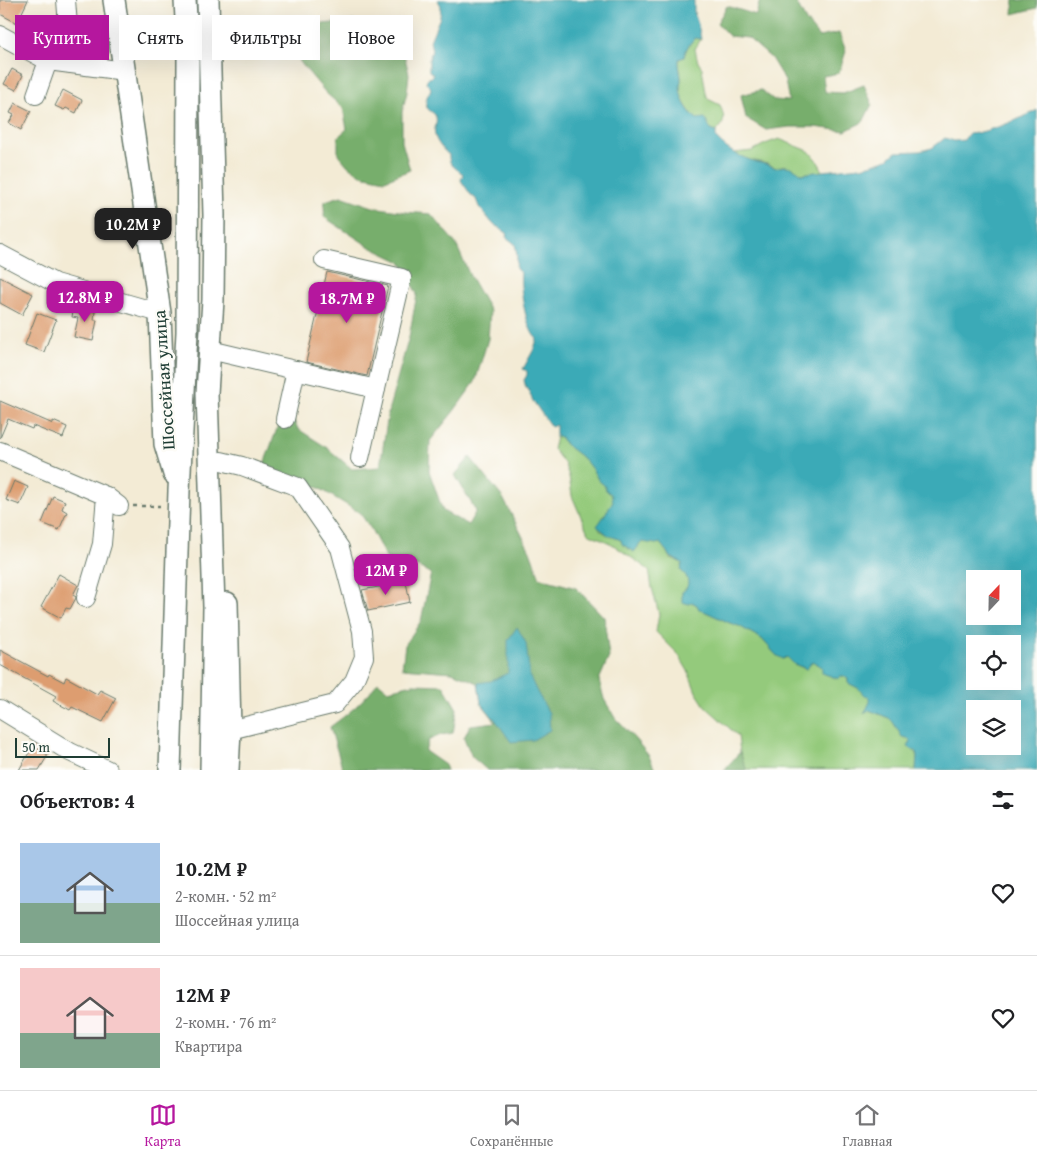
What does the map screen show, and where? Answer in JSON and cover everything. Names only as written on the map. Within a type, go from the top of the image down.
[{"type":"main road","name":"Шоссейная улица","points":[[114,0],[160,312],[166,444],[179,491]]},
{"type":"main road","name":"Шоссейная улица","points":[[170,770],[179,491],[187,332],[188,57],[186,0]]},
{"type":"main road","points":[[208,0],[214,215],[213,300],[207,393],[214,607],[210,770]]},
{"type":"main road","points":[[207,393],[218,428],[221,461],[228,634],[230,730],[228,770]]},
{"type":"street","points":[[66,0],[71,64]]},
{"type":"street","points":[[0,35],[48,61],[125,71]]},
{"type":"street","points":[[36,95],[48,61]]},
{"type":"street","points":[[0,254],[54,283],[160,312]]},
{"type":"street","points":[[324,260],[402,278],[360,458]]},
{"type":"street","points":[[210,350],[376,389]]},
{"type":"street","points":[[285,419],[296,370]]},
{"type":"street","points":[[0,451],[112,501],[86,598]]},
{"type":"street","points":[[221,461],[242,466],[298,487],[340,548],[362,631],[364,657],[354,681],[335,704],[230,730]]},
{"type":"street","points":[[0,709],[70,752],[108,770]]},
{"type":"path","points":[[146,506],[160,506]]},
{"type":"green space","points":[[760,0],[795,0],[806,21],[819,37],[839,33],[846,51],[839,73],[823,76],[825,92],[843,93],[864,85],[872,104],[863,122],[845,131],[814,127],[766,130],[746,118],[741,95],[761,90],[774,100],[789,101],[785,81],[771,58],[748,38],[729,36],[717,23],[727,6],[756,15]]},
{"type":"green space","points":[[1014,0],[1037,0],[1037,8],[1013,14]]},
{"type":"green space","points":[[330,23],[330,60],[406,60],[409,74],[402,112],[402,142],[410,170],[385,180],[361,175],[348,166],[338,154],[338,137],[347,129],[343,108],[326,93],[299,60],[320,60],[320,24]]},
{"type":"green space","points":[[695,38],[701,39],[695,49],[698,62],[702,68],[708,99],[720,105],[723,113],[724,120],[716,132],[703,125],[692,114],[681,93],[679,59],[684,57],[688,46]]},
{"type":"green space","points":[[779,139],[809,151],[823,171],[802,174],[784,165],[776,168],[768,164],[746,159],[734,153],[752,151]]},
{"type":"green space","points":[[341,196],[373,207],[431,214],[456,244],[470,276],[490,311],[488,339],[475,382],[430,441],[429,471],[443,511],[468,525],[476,511],[455,475],[470,457],[503,498],[530,551],[540,578],[576,588],[604,617],[609,657],[599,680],[604,699],[615,718],[649,756],[655,770],[487,770],[472,757],[464,738],[470,725],[496,722],[481,703],[478,683],[452,672],[402,668],[405,645],[421,621],[431,573],[416,566],[386,558],[371,529],[360,513],[319,488],[263,467],[286,404],[298,429],[326,447],[352,469],[380,467],[389,408],[409,337],[417,294],[401,262],[370,247],[324,217],[325,201]]},
{"type":"green space","points":[[556,437],[561,437],[566,445],[584,459],[598,480],[605,485],[608,492],[613,494],[614,501],[600,522],[600,530],[621,540],[622,544],[629,549],[642,542],[660,543],[669,557],[682,563],[688,585],[682,592],[682,597],[697,605],[699,609],[739,626],[762,639],[776,655],[783,659],[787,657],[794,664],[806,669],[812,661],[822,667],[823,673],[839,679],[840,676],[843,676],[848,679],[848,683],[862,690],[870,699],[865,713],[869,710],[889,718],[899,732],[911,741],[917,757],[916,770],[746,769],[740,752],[738,736],[705,706],[696,692],[688,671],[678,654],[656,632],[659,614],[649,570],[612,544],[588,533],[572,496],[569,476],[564,463],[553,449]]},
{"type":"green space","points":[[378,682],[388,690],[413,684],[443,685],[457,709],[453,733],[429,740],[425,751],[445,765],[447,770],[343,770],[330,727],[368,695]]},
{"type":"green space","points":[[740,752],[747,770],[724,770]]},
{"type":"water","points":[[438,0],[694,0],[694,12],[701,39],[695,38],[688,46],[684,57],[679,59],[680,92],[685,105],[697,119],[705,118],[711,130],[716,132],[716,138],[733,152],[749,160],[776,168],[790,167],[802,174],[870,165],[888,159],[896,152],[920,151],[932,148],[945,138],[954,141],[964,140],[968,134],[1003,125],[1037,110],[1037,770],[916,770],[916,751],[908,747],[911,741],[902,737],[889,718],[869,710],[864,714],[870,702],[868,696],[848,683],[848,679],[840,676],[839,679],[822,673],[822,667],[812,661],[807,669],[794,664],[787,657],[783,659],[776,655],[762,639],[739,626],[699,609],[692,602],[689,604],[682,602],[682,592],[687,587],[688,582],[686,576],[681,571],[682,563],[669,556],[660,543],[642,542],[634,552],[622,544],[621,540],[608,535],[597,526],[613,501],[612,495],[606,490],[583,459],[566,445],[561,437],[556,437],[556,425],[551,427],[526,388],[524,380],[527,371],[523,369],[534,349],[537,339],[530,327],[524,308],[521,273],[516,269],[517,256],[515,244],[506,237],[507,233],[493,224],[479,207],[476,199],[461,180],[463,174],[451,164],[449,155],[440,146],[436,138],[436,117],[426,105],[431,88],[426,83],[427,79],[433,74],[429,71],[429,60],[432,50],[430,41],[440,17],[441,6]]},
{"type":"water","points":[[517,627],[526,643],[530,677],[549,713],[550,730],[533,740],[511,742],[481,703],[478,683],[491,681],[508,673],[508,640]]},
{"type":"building","points":[[0,0],[28,0],[21,15],[15,15],[15,22],[0,14]]},
{"type":"building","points":[[12,69],[23,75],[16,90],[4,84]]},
{"type":"building","points":[[63,90],[82,100],[76,113],[66,108],[64,110],[55,106]]},
{"type":"building","points":[[15,103],[31,111],[21,130],[9,123],[14,115],[10,113]]},
{"type":"building","points":[[327,272],[388,286],[367,376],[306,362]]},
{"type":"building","points":[[0,277],[33,294],[22,315],[0,303]]},
{"type":"building","points":[[74,306],[95,311],[94,320],[97,320],[93,341],[74,337],[78,318],[72,317]]},
{"type":"building","points":[[37,313],[56,320],[44,352],[25,345]]},
{"type":"building","points":[[0,401],[53,424],[53,421],[67,427],[63,438],[33,426],[32,429],[8,419],[0,438]]},
{"type":"building","points":[[14,481],[28,487],[20,505],[6,500]]},
{"type":"building","points":[[53,496],[65,501],[62,509],[67,512],[59,530],[42,523]]},
{"type":"building","points":[[59,574],[78,585],[73,595],[76,598],[70,609],[66,608],[61,618],[41,607]]},
{"type":"building","points":[[406,582],[410,602],[368,611],[362,590]]},
{"type":"building","points":[[0,650],[48,676],[49,674],[64,682],[66,677],[97,694],[100,690],[116,698],[103,722],[72,707],[70,710],[53,701],[56,696],[0,665]]},
{"type":"building","points":[[33,746],[48,755],[39,770],[19,770]]}]
